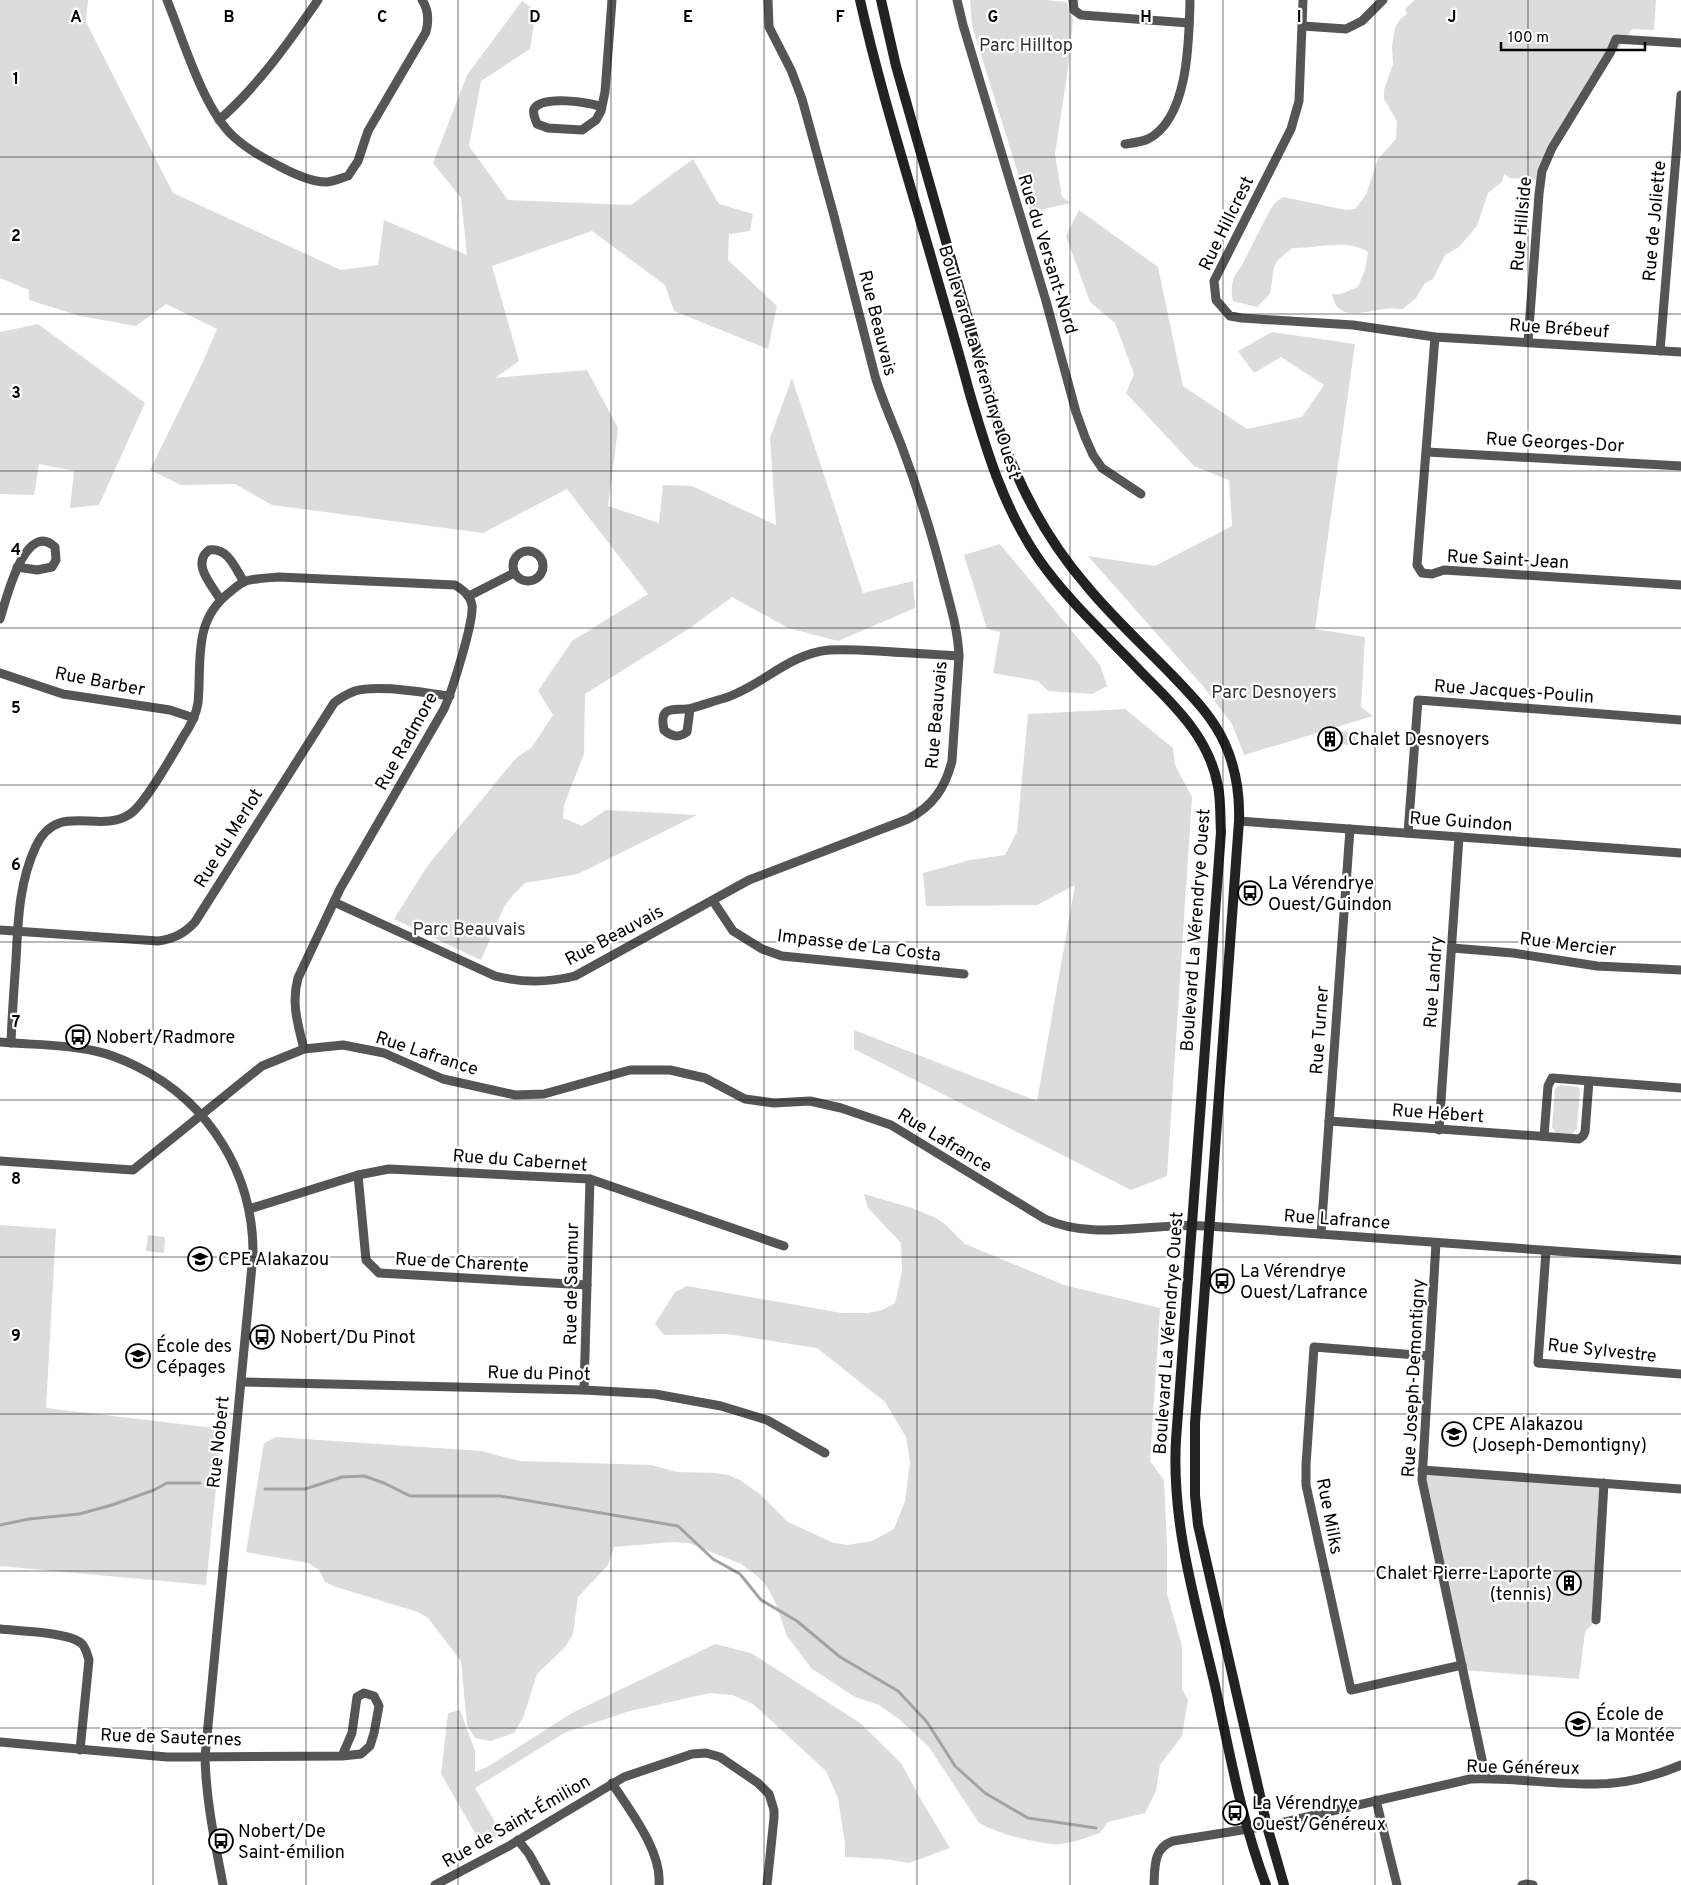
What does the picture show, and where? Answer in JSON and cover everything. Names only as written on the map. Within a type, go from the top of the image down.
[{"type":"main road","name":"Boulevard La Vérendrye Ouest","points":[[860,0],[878,80],[976,416],[999,484],[1038,558],[1072,600],[1170,699],[1186,718],[1211,762],[1218,784],[1220,832],[1174,1469],[1175,1494],[1183,1548],[1248,1830],[1266,1885]]},
{"type":"main road","name":"Boulevard La Vérendrye Ouest","points":[[881,0],[896,66],[1002,438],[1015,472],[1037,518],[1052,542],[1081,580],[1194,697],[1210,718],[1225,744],[1236,776],[1239,791],[1239,821],[1208,1226],[1195,1423],[1194,1495],[1203,1549],[1267,1826],[1284,1885]]},
{"type":"street","points":[[167,0],[203,90],[220,120],[234,137],[258,155],[297,175],[327,182],[348,176],[358,161],[368,131],[426,32],[428,13],[422,0]]},
{"type":"street","points":[[220,120],[232,109],[289,43],[318,0]]},
{"type":"street","points":[[602,107],[590,102],[548,101],[539,104],[534,109],[534,115],[537,124],[548,128],[582,130],[596,120],[602,107],[605,92],[612,0]]},
{"type":"street","name":"Rue Beauvais","points":[[334,902],[480,971],[508,980],[530,982],[575,976],[749,880],[908,819],[921,812],[933,802],[948,777],[952,761],[959,656],[958,639],[942,574],[910,470],[879,390],[834,212],[802,99],[769,27],[768,0]]},
{"type":"street","name":"Rue du Versant-Nord","points":[[957,0],[968,44],[1085,437],[1093,456],[1102,468],[1140,494]]},
{"type":"street","points":[[1073,0],[1074,10],[1081,15],[1189,23]]},
{"type":"street","points":[[1125,144],[1147,139],[1158,132],[1170,116],[1186,74],[1190,0]]},
{"type":"street","name":"Rue Hillcrest","points":[[1303,0],[1300,101],[1291,129],[1214,281],[1216,300],[1230,316],[1352,325],[1435,337]]},
{"type":"street","points":[[1303,26],[1346,29],[1362,21],[1384,0]]},
{"type":"street","name":"Rue Hillside","points":[[1528,342],[1539,194],[1542,171],[1552,148],[1610,53],[1616,39],[1681,43]]},
{"type":"street","name":"Rue de Joliette","points":[[1660,351],[1681,95]]},
{"type":"street","name":"Rue Brébeuf","points":[[1435,337],[1681,352]]},
{"type":"street","name":"Rue Saint-Jean","points":[[1435,337],[1417,565],[1422,573],[1432,574],[1444,570],[1681,585]]},
{"type":"street","name":"Rue Georges-Dor","points":[[1427,452],[1681,466]]},
{"type":"street","points":[[0,619],[17,567],[32,544],[37,541],[49,541],[55,547],[56,560],[52,567],[37,570],[17,567]]},
{"type":"street","points":[[220,599],[201,565],[201,558],[209,550],[220,549],[226,554],[244,582]]},
{"type":"street","points":[[11,1043],[17,931],[22,887],[26,871],[42,835],[57,823],[65,821],[115,821],[131,814],[138,808],[194,718],[198,704],[201,637],[220,599],[244,582],[261,578],[293,576],[448,584],[455,586],[469,596],[514,573]]},
{"type":"street","name":"Rue Radmore","points":[[304,1049],[295,1013],[295,989],[298,978],[334,902],[450,696],[471,614],[472,605],[469,596]]},
{"type":"street","points":[[690,709],[742,690],[798,658],[827,650],[959,656]]},
{"type":"street","name":"Rue Barber","points":[[0,673],[63,694],[170,710],[194,718]]},
{"type":"street","name":"Rue du Merlot","points":[[0,930],[158,941],[179,936],[194,922],[334,703],[354,692],[364,690],[390,690],[450,696]]},
{"type":"street","name":"Rue Jacques-Poulin","points":[[1408,833],[1418,700],[1681,720]]},
{"type":"street","name":"Rue Guindon","points":[[1239,821],[1681,853]]},
{"type":"street","name":"Rue Turner","points":[[1321,1234],[1350,829]]},
{"type":"street","name":"Rue Landry","points":[[1439,1130],[1459,837]]},
{"type":"street","name":"Impasse de La Costa","points":[[713,900],[733,931],[762,949],[782,956],[964,974]]},
{"type":"street","name":"Rue Mercier","points":[[1452,948],[1499,952],[1590,965],[1681,970]]},
{"type":"street","name":"Rue Nobert","points":[[0,1042],[72,1047],[95,1051],[114,1056],[166,1083],[201,1114],[221,1140],[245,1193],[249,1209],[253,1255],[205,1757],[210,1813],[223,1885]]},
{"type":"street","name":"Rue Lafrance","points":[[0,1161],[133,1170],[262,1066],[304,1049],[343,1045],[384,1053],[443,1079],[515,1095],[544,1094],[630,1070],[670,1070],[705,1078],[745,1099],[774,1103],[810,1102],[841,1108],[891,1125],[1026,1208],[1062,1226],[1080,1230],[1208,1226],[1681,1260]]},
{"type":"street","points":[[1544,1136],[1549,1082],[1556,1077],[1681,1088]]},
{"type":"street","name":"Rue Hébert","points":[[1329,1121],[1579,1139],[1583,1136],[1589,1081]]},
{"type":"street","name":"Rue du Cabernet","points":[[249,1209],[358,1175],[389,1169],[590,1179],[784,1246]]},
{"type":"street","name":"Rue de Charente","points":[[358,1175],[366,1260],[379,1273],[587,1285]]},
{"type":"street","name":"Rue de Saumur","points":[[584,1390],[590,1179]]},
{"type":"street","name":"Rue Joseph-Demontigny","points":[[1436,1243],[1422,1470],[1426,1503],[1486,1778]]},
{"type":"street","name":"Rue Sylvestre","points":[[1546,1250],[1538,1363],[1681,1374]]},
{"type":"street","name":"Rue Milks","points":[[1428,1356],[1314,1347],[1306,1486],[1351,1690],[1462,1665]]},
{"type":"street","name":"Rue du Pinot","points":[[241,1382],[584,1390],[655,1394],[721,1406],[767,1420],[825,1454]]},
{"type":"street","points":[[1422,1470],[1681,1489]]},
{"type":"street","points":[[1596,1620],[1604,1483]]},
{"type":"street","points":[[0,1630],[69,1638],[81,1643],[84,1647],[88,1660],[80,1750]]},
{"type":"street","name":"Rue de Sauternes","points":[[0,1742],[151,1756],[342,1756],[361,1754],[370,1746],[374,1733],[379,1706],[374,1696],[364,1693],[357,1697],[352,1733],[342,1756]]},
{"type":"street","name":"Rue de Saint-Émilion","points":[[436,1885],[518,1840],[612,1783],[633,1773],[700,1752],[713,1755],[728,1762],[764,1788],[772,1802],[774,1818],[768,1885]]},
{"type":"street","name":"Rue Généreux","points":[[1154,1885],[1156,1858],[1162,1847],[1167,1843],[1267,1826],[1453,1782],[1486,1778],[1598,1784],[1653,1775],[1681,1765]]},
{"type":"street","name":"Rue de Saint-Émilion","points":[[612,1783],[652,1847],[659,1866],[659,1885]]},
{"type":"street","points":[[1376,1800],[1397,1885]]},
{"type":"street","points":[[518,1840],[529,1854],[546,1885]]},
{"type":"street","points":[[1522,1885],[1533,1885]]},
{"type":"green space","name":"Parc Beauvais","points":[[0,0],[88,0],[86,22],[173,193],[341,270],[378,265],[384,220],[467,255],[461,198],[433,163],[467,75],[522,1],[536,11],[530,49],[481,81],[469,146],[508,200],[631,205],[693,159],[719,204],[753,214],[750,231],[729,234],[728,260],[777,306],[768,349],[674,311],[665,285],[592,231],[492,266],[519,361],[495,378],[587,370],[618,428],[608,506],[659,523],[663,485],[692,486],[776,525],[770,438],[792,378],[863,593],[913,581],[915,608],[838,641],[788,628],[732,597],[690,628],[585,694],[584,754],[564,805],[563,818],[582,826],[606,810],[697,815],[578,874],[525,883],[504,907],[481,960],[394,919],[428,865],[516,758],[532,747],[553,715],[538,691],[572,641],[648,594],[567,489],[483,533],[272,505],[235,484],[181,485],[150,470],[217,329],[166,304],[136,326],[80,316],[29,300],[29,290],[0,278]]},
{"type":"green space","name":"Parc Hilltop","points":[[970,0],[1045,0],[1067,2],[1073,20],[1068,69],[1055,154],[1062,197],[1071,203],[1030,212],[972,26]]},
{"type":"green space","points":[[1415,0],[1656,0],[1654,30],[1632,29],[1552,148],[1541,180],[1510,178],[1504,174],[1502,182],[1488,193],[1477,226],[1459,247],[1445,255],[1433,279],[1425,283],[1416,298],[1403,309],[1352,313],[1339,309],[1332,294],[1341,294],[1358,287],[1365,270],[1368,252],[1359,248],[1341,245],[1292,248],[1278,260],[1274,267],[1270,294],[1257,307],[1233,301],[1232,287],[1234,279],[1276,202],[1283,197],[1346,210],[1355,209],[1366,195],[1378,159],[1396,139],[1397,121],[1384,99],[1384,90],[1393,64],[1392,46],[1395,28],[1400,19],[1407,14],[1405,9]]},
{"type":"green space","name":"Parc Desnoyers","points":[[1079,210],[1158,267],[1183,386],[1247,429],[1302,417],[1324,385],[1281,357],[1254,373],[1238,351],[1272,332],[1355,344],[1315,629],[1365,637],[1361,707],[1373,716],[1244,755],[1232,724],[1202,685],[1088,556],[1155,566],[1232,526],[1229,480],[1194,466],[1126,393],[1134,374],[1115,323],[1090,302],[1066,236]]},
{"type":"green space","points":[[38,324],[145,403],[99,505],[70,508],[74,471],[39,464],[34,495],[0,494],[0,332]]},
{"type":"green space","points":[[1000,544],[1100,665],[1107,686],[1092,694],[1048,691],[1038,681],[993,673],[1000,632],[987,629],[964,555]]},
{"type":"green space","points":[[1125,709],[1173,748],[1175,765],[1192,797],[1167,1176],[1131,1190],[854,1049],[854,1030],[1037,1101],[1075,885],[1037,905],[926,906],[923,873],[970,860],[1005,855],[1017,832],[1028,714]]},
{"type":"green space","points":[[1341,731],[1357,733],[1356,746],[1340,744]]},
{"type":"green space","points":[[1560,1085],[1578,1087],[1580,1090],[1577,1129],[1572,1134],[1556,1133],[1552,1127],[1555,1089]]},
{"type":"green space","points":[[864,1194],[912,1208],[936,1218],[965,1244],[1064,1285],[1160,1308],[1150,1461],[1164,1480],[1167,1594],[1182,1646],[1182,1689],[1188,1700],[1182,1736],[1160,1765],[1156,1791],[1145,1813],[1108,1822],[1100,1833],[1062,1844],[1044,1843],[1020,1838],[996,1831],[979,1823],[929,1747],[899,1719],[879,1705],[855,1697],[811,1668],[787,1636],[774,1599],[765,1584],[756,1575],[741,1564],[689,1543],[672,1542],[614,1547],[608,1565],[578,1597],[573,1634],[565,1647],[537,1674],[523,1718],[514,1733],[490,1741],[475,1738],[467,1725],[461,1661],[428,1618],[418,1612],[325,1582],[319,1570],[308,1563],[246,1552],[264,1443],[276,1437],[481,1451],[520,1461],[651,1465],[677,1472],[715,1473],[728,1475],[740,1480],[760,1494],[788,1522],[834,1543],[847,1545],[872,1541],[894,1529],[905,1501],[910,1462],[906,1437],[885,1402],[817,1348],[727,1334],[664,1335],[655,1324],[675,1292],[687,1286],[842,1313],[868,1313],[882,1310],[895,1303],[902,1272],[901,1243],[868,1208]]},
{"type":"green space","points":[[0,1225],[56,1229],[46,1408],[222,1429],[206,1585],[0,1566]]},
{"type":"green space","points":[[148,1235],[165,1237],[164,1253],[146,1251]]},
{"type":"green space","points":[[1422,1470],[1604,1483],[1596,1620],[1585,1632],[1579,1679],[1463,1670]]},
{"type":"green space","points":[[715,1644],[751,1653],[860,1723],[901,1763],[950,1848],[909,1863],[885,1859],[845,1857],[845,1844],[838,1798],[826,1771],[753,1704],[732,1695],[710,1693],[630,1711],[566,1732],[475,1788],[502,1834],[482,1845],[441,1774],[448,1713],[460,1710],[475,1751],[475,1772],[487,1767],[572,1713]]},
{"type":"waterway","points":[[265,1489],[305,1489],[342,1477],[364,1476],[384,1483],[410,1496],[500,1496],[678,1526],[713,1559],[740,1574],[761,1600],[797,1621],[840,1657],[898,1691],[927,1722],[955,1766],[985,1793],[1028,1818],[1096,1828]]},
{"type":"waterway","points":[[0,1525],[29,1519],[79,1514],[112,1505],[154,1490],[167,1483],[200,1483]]},
{"type":"place","name":"Chalet Desnoyers","points":[[1330,739]]},
{"type":"place","name":"La Vérendrye Ouest/Guindon","points":[[1250,893]]},
{"type":"place","name":"Nobert/Radmore","points":[[78,1037]]},
{"type":"place","name":"CPE Alakazou","points":[[200,1259]]},
{"type":"place","name":"La Vérendrye Ouest/Lafrance","points":[[1222,1281]]},
{"type":"place","name":"Nobert/Du Pinot","points":[[262,1337]]},
{"type":"place","name":"École des Cépages","points":[[138,1356]]},
{"type":"place","name":"CPE Alakazou (Joseph-Demontigny)","points":[[1454,1434]]},
{"type":"place","name":"Chalet Pierre-Laporte (tennis)","points":[[1569,1583]]},
{"type":"place","name":"École de la Montée","points":[[1578,1724]]},
{"type":"place","name":"La Vérendrye Ouest/Généreux","points":[[1235,1813]]},
{"type":"place","name":"Nobert/De Saint-émilion","points":[[221,1841]]}]
